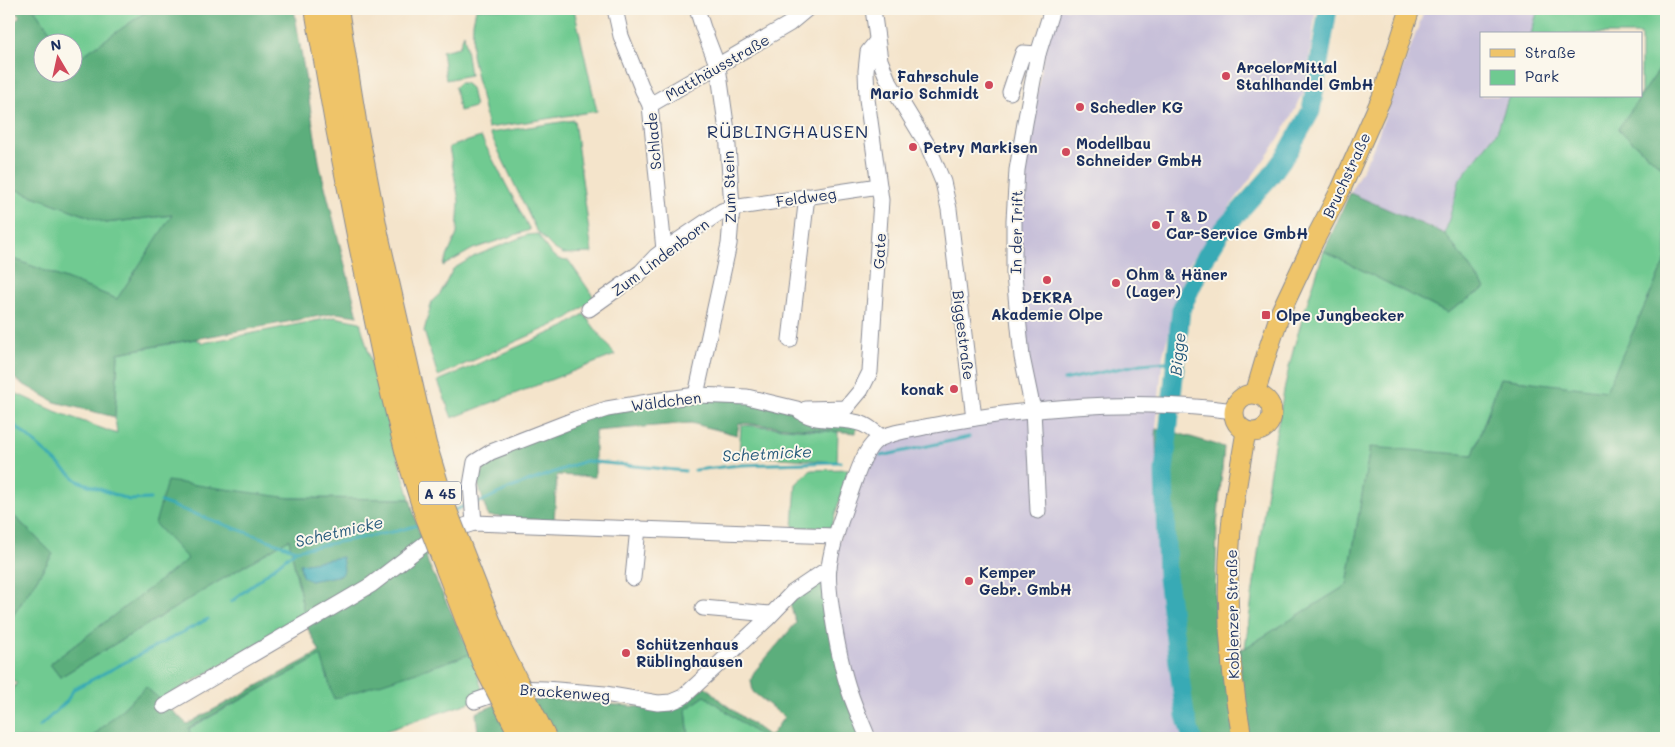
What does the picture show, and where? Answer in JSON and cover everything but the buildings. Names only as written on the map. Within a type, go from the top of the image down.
[{"type":"highway","name":"A 45","points":[[316,9],[336,124],[444,506],[499,646],[545,738]]},
{"type":"highway","name":"A 45","points":[[336,9],[355,122],[367,234],[386,369],[407,454],[425,512],[483,662],[522,738]]},
{"type":"main road","name":"Bruchstraße","points":[[1255,394],[1282,310],[1341,189],[1382,97],[1410,9]]},
{"type":"main road","points":[[1255,394],[1265,398],[1269,403],[1272,415],[1266,427],[1256,432],[1246,431],[1236,422],[1234,411],[1236,403],[1241,398],[1246,395],[1255,394]]},
{"type":"main road","name":"Koblenzer Straße","points":[[1242,738],[1230,660],[1228,585],[1234,506],[1246,431]]},
{"type":"street","name":"Schlade","points":[[615,9],[621,36],[650,105],[664,250]]},
{"type":"street","name":"Zum Stein","points":[[696,395],[730,244],[732,208],[727,131],[718,67],[697,9]]},
{"type":"street","name":"Matthäusstraße","points":[[650,105],[789,24],[807,9]]},
{"type":"street","name":"Biggestraße","points":[[873,9],[876,42],[880,60],[888,80],[928,146],[943,182],[949,209],[974,418]]},
{"type":"street","name":"In der Trift","points":[[1038,511],[1033,410],[1022,357],[1014,275],[1014,220],[1017,170],[1038,54],[1052,9]]},
{"type":"street","name":"Gate","points":[[797,408],[846,408],[861,390],[870,372],[881,200],[866,99],[866,71],[868,52],[876,42]]},
{"type":"street","points":[[1010,92],[1023,53],[1038,54]]},
{"type":"street","name":"Feldweg","points":[[732,208],[879,186]]},
{"type":"street","points":[[790,340],[808,196]]},
{"type":"street","name":"Zum Lindenborn","points":[[589,309],[641,272],[664,250],[722,211],[732,208]]},
{"type":"street","name":"Wäldchen","points":[[474,523],[470,485],[475,462],[491,452],[607,409],[696,395],[747,397],[797,408],[802,413],[815,418],[846,420],[863,424],[882,437]]},
{"type":"street","points":[[868,738],[850,692],[840,659],[830,596],[829,568],[835,536],[852,487],[868,449],[875,441],[882,437],[974,418],[1033,410],[1146,404],[1194,406],[1234,411]]},
{"type":"street","points":[[164,706],[371,585],[431,539],[474,523],[835,536]]},
{"type":"street","points":[[633,578],[638,528]]},
{"type":"street","points":[[703,608],[770,614],[797,589],[829,568]]},
{"type":"street","name":"Brackenweg","points":[[474,701],[512,688],[596,694],[658,703],[671,702],[683,697],[770,614]]},
{"type":"shaded area","points":[[1052,9],[1316,9],[1305,91],[1279,139],[1186,268],[1163,355],[1156,429],[1158,567],[1176,705],[1188,738],[872,738],[849,692],[829,568],[875,441],[1032,409],[1014,220]]},
{"type":"shaded area","points":[[1425,9],[1538,9],[1532,32],[1480,32],[1480,98],[1508,98],[1497,132],[1460,179],[1445,234],[1350,193],[1372,151]]},
{"type":"green space","points":[[14,9],[34,9],[51,32],[32,32],[32,82],[82,82],[82,56],[150,9],[294,9],[320,167],[358,316],[336,313],[118,353],[115,417],[55,402],[19,382],[9,374],[9,257],[117,299],[172,215],[106,223],[9,187],[9,26],[20,17]]},
{"type":"green space","points":[[34,9],[150,9],[82,57],[82,32],[51,32]]},
{"type":"green space","points":[[476,9],[574,9],[597,111],[488,128],[472,55],[473,23]]},
{"type":"green space","points":[[1538,9],[1666,9],[1666,60],[1642,95],[1642,32],[1532,32]]},
{"type":"green space","points":[[464,34],[470,75],[446,80],[442,51],[459,47]]},
{"type":"green space","points":[[1666,60],[1666,171],[1618,129],[1640,98],[1642,98],[1642,94]]},
{"type":"green space","points":[[459,83],[465,83],[471,88],[475,107],[459,111],[455,87]]},
{"type":"green space","points":[[1508,98],[1640,98],[1618,129],[1666,171],[1666,259],[1606,392],[1500,378],[1473,455],[1370,448],[1347,585],[1245,648],[1280,410],[1295,345],[1324,251],[1447,313],[1485,288],[1445,234],[1460,179],[1497,132]]},
{"type":"green space","points":[[574,120],[592,253],[563,254],[553,248],[536,230],[490,133]]},
{"type":"green space","points":[[481,137],[530,230],[473,249],[443,266],[457,234],[459,201],[449,147]]},
{"type":"green space","points":[[9,187],[106,223],[173,215],[117,299],[9,257]]},
{"type":"green space","points":[[1350,193],[1445,234],[1485,288],[1447,313],[1324,251]]},
{"type":"green space","points":[[538,234],[554,256],[558,259],[569,261],[595,299],[565,320],[438,376],[424,331],[432,301],[440,294],[453,269],[475,256],[527,235]]},
{"type":"green space","points":[[1666,259],[1666,738],[1188,738],[1176,705],[1158,567],[1156,429],[1174,432],[1224,447],[1217,527],[1215,603],[1219,652],[1245,648],[1347,585],[1370,447],[1473,455],[1500,378],[1606,391]]},
{"type":"green space","points":[[584,314],[615,355],[452,418],[438,381],[564,327]]},
{"type":"green space","points":[[335,317],[360,322],[410,499],[290,498],[155,524],[189,559],[50,664],[60,677],[289,539],[305,617],[160,700],[145,688],[91,738],[9,738],[9,694],[17,683],[9,678],[9,622],[53,554],[9,511],[9,387],[15,393],[55,411],[117,434],[115,417],[118,353],[196,339],[203,343]]},
{"type":"green space","points":[[746,397],[857,425],[856,433],[739,423],[737,435],[691,423],[595,431],[595,477],[557,475],[554,521],[488,516],[477,481],[494,453],[602,410]]},
{"type":"green space","points":[[741,425],[838,432],[837,462],[739,455]]},
{"type":"green space","points":[[849,469],[831,528],[793,527],[796,484],[811,470]]},
{"type":"green space","points":[[167,481],[290,498],[410,499],[428,563],[471,654],[334,699],[321,656],[189,728],[191,738],[91,738],[146,687],[187,724],[320,652],[307,627],[289,539],[60,677],[50,664],[188,559],[155,524]]},
{"type":"green space","points":[[9,511],[53,554],[9,622]]},
{"type":"green space","points":[[823,572],[827,619],[871,738],[763,738],[705,696],[686,709],[689,738],[481,738],[478,733],[476,713],[509,699],[541,698],[673,710],[705,686],[722,702],[770,737],[784,717],[753,692],[751,680],[754,672],[796,623],[789,601]]},
{"type":"green space","points":[[471,654],[484,695],[474,701],[365,738],[192,738],[188,729],[321,656]]},
{"type":"green space","points":[[705,696],[763,738],[689,738],[686,709]]},
{"type":"water","points":[[342,557],[344,570],[342,575],[310,581],[302,576],[300,564]]},
{"type":"waterway","name":"Bigge","points":[[1192,738],[1185,715],[1167,578],[1164,472],[1181,310],[1202,263],[1221,232],[1270,177],[1288,152],[1311,111],[1328,9]]},
{"type":"waterway","name":"Schetmicke","points":[[1064,380],[1141,364],[1176,361]]},
{"type":"waterway","points":[[9,420],[78,481],[129,500],[150,499]]},
{"type":"waterway","name":"Schetmicke","points":[[881,456],[969,437]]},
{"type":"waterway","name":"Schetmicke","points":[[478,503],[508,489],[585,461],[685,471]]},
{"type":"waterway","name":"Schetmicke","points":[[695,470],[740,465],[840,462]]},
{"type":"waterway","points":[[161,502],[296,550]]},
{"type":"waterway","name":"Schetmicke","points":[[455,510],[465,506]]},
{"type":"waterway","name":"Schetmicke","points":[[231,602],[296,550],[397,531],[422,524]]},
{"type":"waterway","name":"Schetmicke","points":[[39,727],[66,702],[74,689],[208,619]]},
{"type":"place","name":"ArcelorMittal Stahlhandel GmbH","points":[[1226,76]]},
{"type":"place","name":"Fahrschule Mario Schmidt","points":[[989,85]]},
{"type":"place","name":"Schedler KG","points":[[1080,107]]},
{"type":"place","name":"Petry Markisen","points":[[913,147]]},
{"type":"place","name":"Modellbau Schneider GmbH","points":[[1066,152]]},
{"type":"place","name":"T & D Car-Service GmbH","points":[[1156,225]]},
{"type":"place","name":"DEKRA Akademie Olpe","points":[[1047,280]]},
{"type":"place","name":"Ohm & Häner (Lager)","points":[[1116,283]]},
{"type":"place","name":"Olpe Jungbecker","points":[[1266,315]]},
{"type":"place","name":"konak","points":[[954,389]]},
{"type":"place","name":"Kemper Gebr. GmbH","points":[[969,581]]},
{"type":"place","name":"Schützenhaus Rüblinghausen","points":[[626,653]]},
{"type":"district","name":"RÜBLINGHAUSEN","points":[[788,131]]}]
